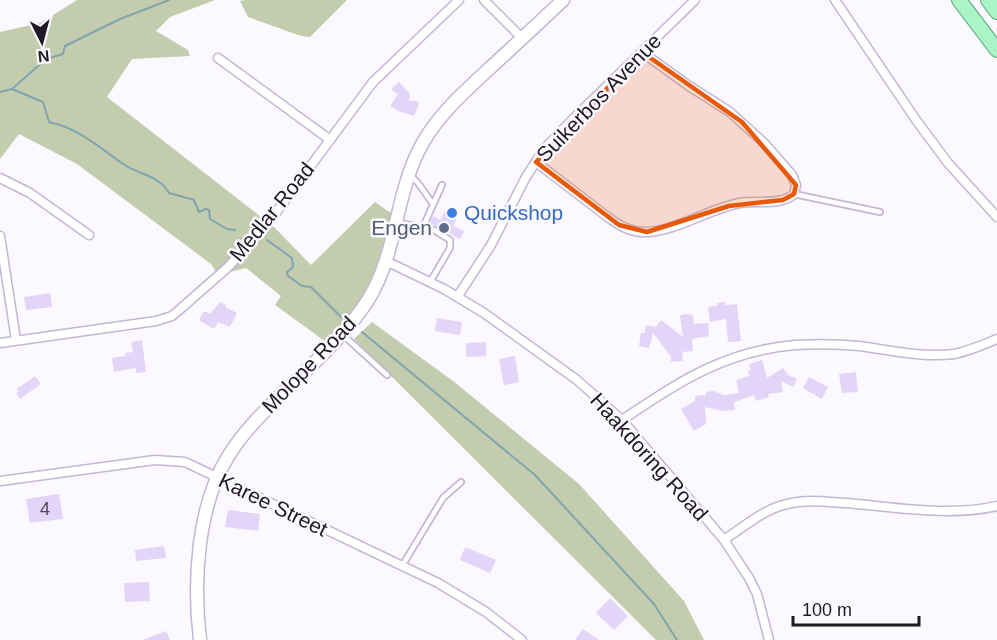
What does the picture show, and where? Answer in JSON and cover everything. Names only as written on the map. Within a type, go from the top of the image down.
[{"type":"main road","points":[[959,0],[997,50]]},
{"type":"main road","points":[[988,0],[997,12]]},
{"type":"street","name":"Medlar Road","points":[[0,343],[156,321],[172,316],[227,268],[263,230],[363,94],[383,71],[459,0]]},
{"type":"street","points":[[484,0],[522,38]]},
{"type":"street","name":"Molope Road","points":[[200,640],[197,566],[207,507],[216,478],[229,454],[249,428],[342,334],[367,301],[386,261],[409,174],[420,148],[439,118],[563,0]]},
{"type":"street","name":"Suikerbos Avenue","points":[[458,296],[491,245],[536,162],[555,137],[695,0]]},
{"type":"street","points":[[835,0],[916,120],[948,162],[997,218]]},
{"type":"street","points":[[536,162],[609,218],[629,230],[638,232],[661,229],[729,206],[756,201],[783,200],[794,194],[796,184],[792,174],[742,122],[642,52]]},
{"type":"street","points":[[218,58],[329,139]]},
{"type":"street","points":[[0,178],[30,193],[89,234]]},
{"type":"street","points":[[0,236],[16,340]]},
{"type":"street","name":"Haakdoring Road","points":[[386,261],[458,296],[577,380],[622,420],[724,540],[757,594],[769,640]]},
{"type":"street","points":[[622,420],[695,373],[739,355],[770,348],[796,345],[836,345],[940,355],[967,351],[997,339]]},
{"type":"street","name":"Karee Street","points":[[0,481],[165,459],[185,462],[462,596],[522,640]]},
{"type":"street","points":[[724,540],[763,513],[790,503],[826,502],[940,510],[969,510],[997,506]]},
{"type":"lane","points":[[409,174],[433,204]]},
{"type":"lane","points":[[423,227],[442,186]]},
{"type":"lane","points":[[794,194],[880,212]]},
{"type":"lane","points":[[396,222],[423,227],[447,237],[451,245],[430,282]]},
{"type":"lane","points":[[342,334],[387,375]]},
{"type":"lane","points":[[402,566],[443,498],[461,482]]},
{"type":"highlighted area","points":[[642,52],[742,122],[796,185],[794,194],[783,200],[729,206],[647,232],[619,225],[536,162]]},
{"type":"green space","points":[[77,0],[215,0],[170,17],[156,31],[188,50],[190,56],[132,59],[107,97],[274,227],[311,265],[375,202],[392,214],[382,252],[370,284],[352,313],[326,342],[275,305],[281,296],[246,268],[218,275],[211,264],[77,164],[19,134],[0,159],[0,32],[40,23]]},
{"type":"green space","points":[[347,0],[310,37],[301,36],[248,17],[240,1]]},
{"type":"green space","points":[[372,322],[453,381],[579,484],[684,601],[704,640],[656,640],[354,339]]},
{"type":"building","points":[[399,82],[410,94],[409,101],[417,101],[419,104],[414,116],[390,106],[398,94],[391,89]]},
{"type":"building","points":[[444,212],[457,218],[453,226],[464,231],[460,239],[429,224],[433,216],[441,220]]},
{"type":"building","points":[[50,293],[52,307],[26,310],[24,297]]},
{"type":"building","points":[[220,302],[237,313],[230,327],[218,322],[214,329],[199,320],[204,311],[210,314]]},
{"type":"building","points":[[725,302],[725,305],[737,304],[741,341],[728,342],[726,319],[710,322],[708,307]]},
{"type":"building","points":[[680,315],[693,315],[694,324],[708,323],[709,336],[692,339],[693,351],[682,352],[683,361],[671,362],[671,357],[653,333],[649,348],[639,346],[641,333],[645,333],[646,325],[656,327],[661,320],[683,337]]},
{"type":"building","points":[[437,318],[462,322],[460,335],[435,331]]},
{"type":"building","points":[[142,340],[146,372],[136,373],[136,368],[114,372],[112,358],[126,356],[125,353],[133,352],[131,342]]},
{"type":"building","points":[[486,342],[486,356],[466,357],[466,343]]},
{"type":"building","points":[[515,356],[519,382],[504,385],[499,359]]},
{"type":"building","points":[[762,360],[767,378],[783,368],[788,375],[797,379],[793,387],[781,381],[783,392],[768,394],[769,397],[756,401],[754,395],[734,402],[735,410],[722,411],[705,407],[706,424],[694,431],[681,409],[695,401],[695,396],[706,395],[706,392],[714,391],[724,395],[739,393],[736,380],[749,376],[748,371],[751,370],[749,364]]},
{"type":"building","points":[[856,372],[858,392],[842,393],[839,374]]},
{"type":"building","points":[[35,376],[41,384],[20,399],[16,393],[19,392],[17,389]]},
{"type":"building","points":[[809,377],[828,387],[822,399],[803,388]]},
{"type":"building","points":[[59,494],[63,519],[30,523],[26,499]]},
{"type":"building","points":[[228,510],[260,514],[258,531],[225,527]]},
{"type":"building","points":[[164,546],[166,558],[136,561],[135,550]]},
{"type":"building","points":[[465,547],[496,560],[490,573],[460,560]]},
{"type":"building","points":[[149,582],[150,601],[125,602],[124,583]]},
{"type":"building","points":[[610,598],[628,616],[614,630],[596,613]]},
{"type":"building","points":[[583,629],[599,640],[575,640]]},
{"type":"building","points":[[166,631],[170,640],[143,640]]},
{"type":"waterway","points":[[0,92],[12,89],[46,59],[63,54],[65,46],[120,19],[169,0]]},
{"type":"waterway","points":[[12,89],[43,102],[49,122],[79,133],[129,168],[160,182],[169,193],[194,200],[199,212],[209,210],[210,219],[227,229],[235,230]]},
{"type":"waterway","points":[[267,240],[292,258],[293,267],[287,272],[288,276],[302,286],[311,287],[342,318]]},
{"type":"waterway","points":[[362,332],[535,475],[654,604],[677,640]]},
{"type":"place","name":"Quickshop","points":[[452,213]]},
{"type":"place","name":"Engen","points":[[444,228]]}]
